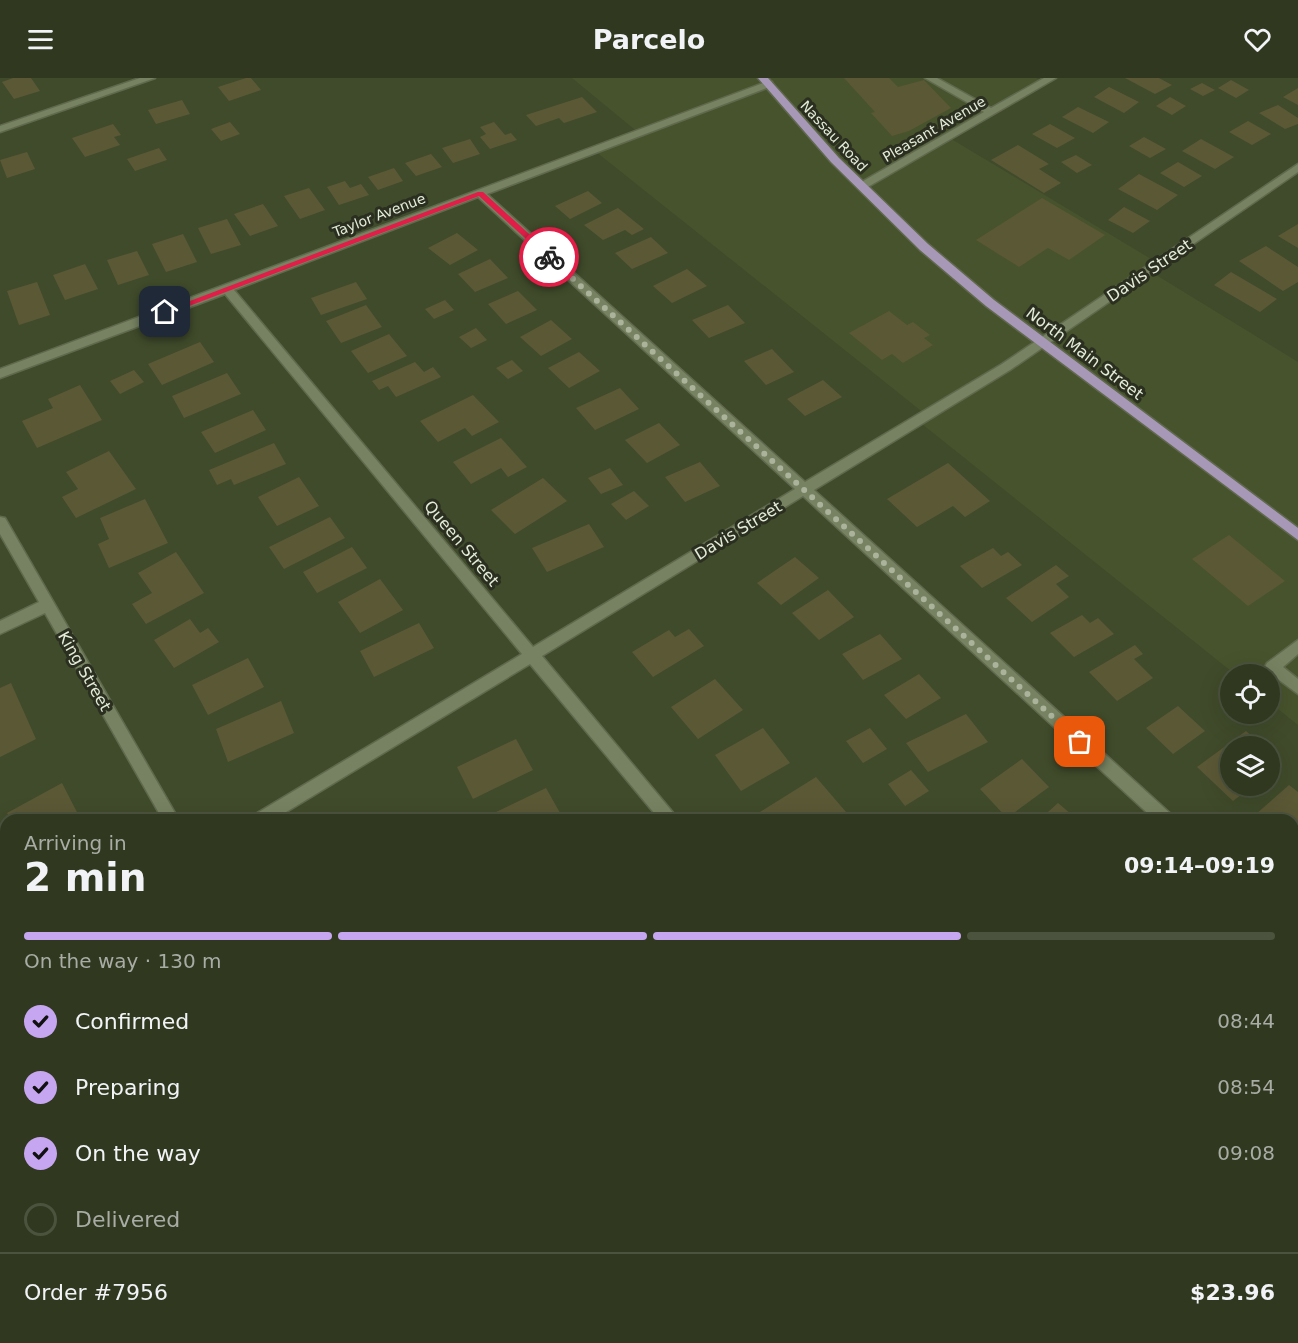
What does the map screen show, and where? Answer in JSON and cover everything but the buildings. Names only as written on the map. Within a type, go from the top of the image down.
[{"type":"main road","name":"Nassau Road","points":[[766,81],[835,160],[862,186]]},
{"type":"main road","name":"North Main Street","points":[[862,186],[924,247],[990,303],[1298,535]]},
{"type":"street","points":[[0,129],[150,78]]},
{"type":"street","points":[[930,78],[991,112]]},
{"type":"street","name":"Pleasant Avenue","points":[[862,186],[1051,78]]},
{"type":"street","name":"Taylor Avenue","points":[[0,374],[480,193],[766,81]]},
{"type":"street","name":"Davis Street","points":[[270,814],[1006,367],[1202,235],[1298,167]]},
{"type":"street","points":[[480,193],[1159,814]]},
{"type":"street","name":"Queen Street","points":[[227,289],[664,814]]},
{"type":"street","name":"King Street","points":[[0,522],[168,814]]},
{"type":"street","points":[[0,628],[47,605]]},
{"type":"street","points":[[1298,646],[1272,667],[1298,688]]},
{"type":"shaded area","points":[[572,78],[1036,78],[1044,82],[948,137],[1156,262],[1148,270],[1298,362],[1298,725],[1280,711],[1280,664],[1222,664],[917,420],[925,414],[595,151],[640,134]]},
{"type":"way so far","points":[[549,257],[1080,742]]},
{"type":"route","points":[[165,312],[480,193],[549,257]]}]
